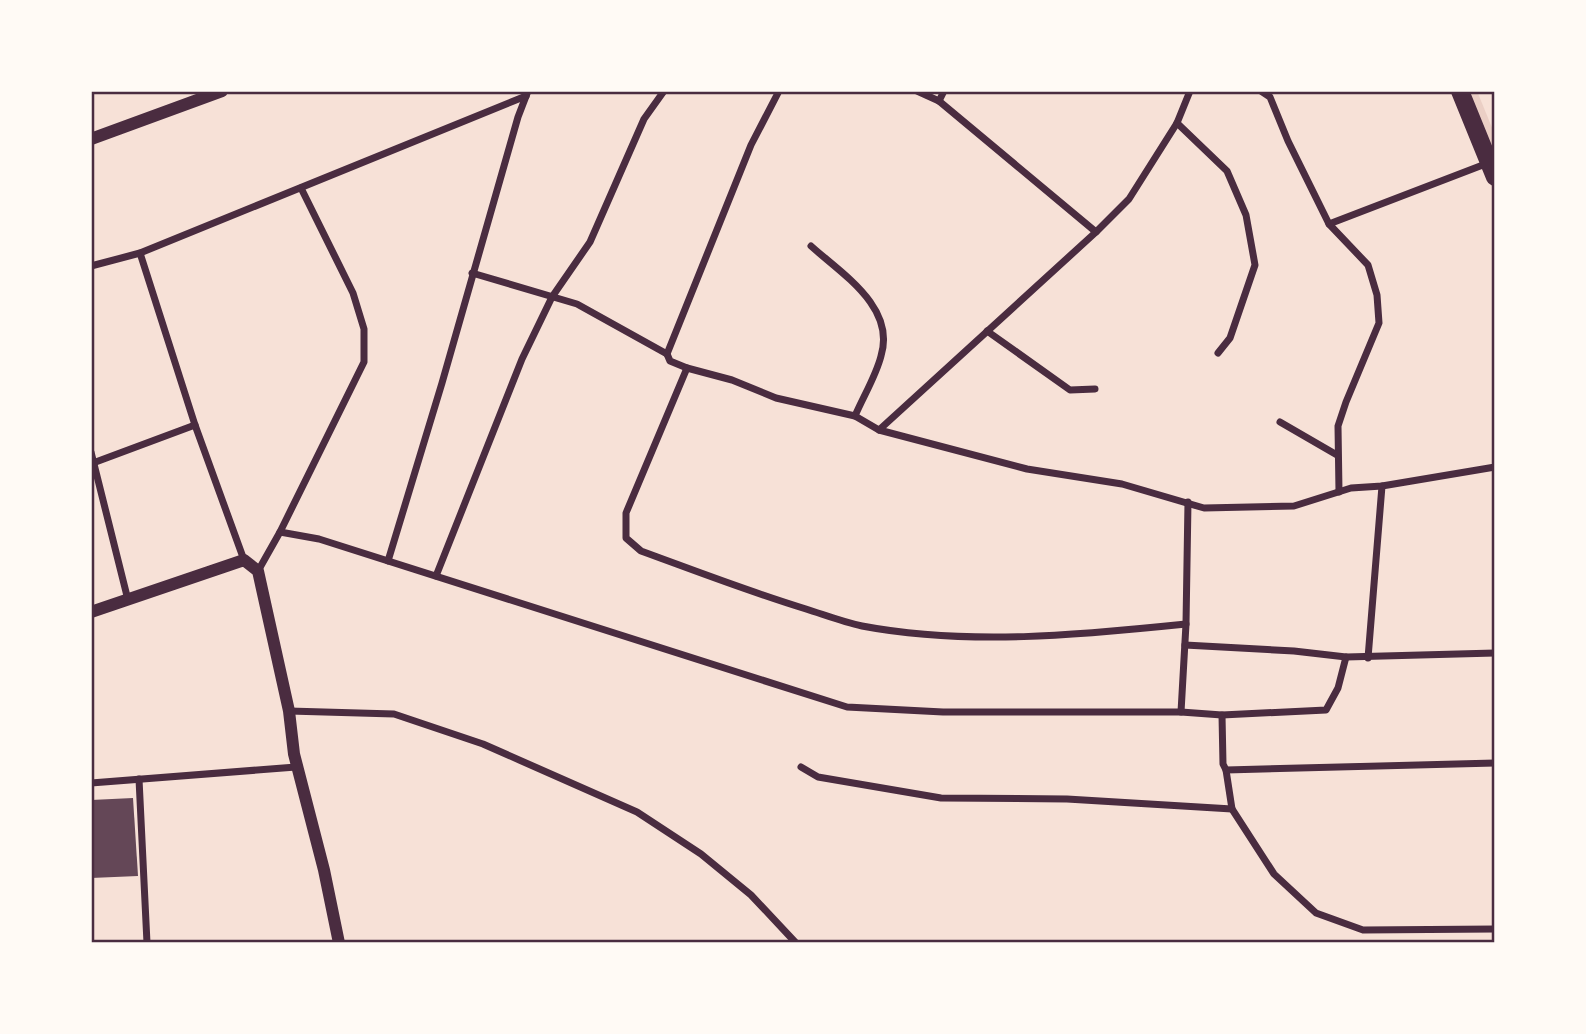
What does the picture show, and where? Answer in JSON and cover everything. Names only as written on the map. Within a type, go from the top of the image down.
[{"type":"main road","points":[[1460,91],[1492,169]]},
{"type":"street","points":[[91,139],[222,91]]},
{"type":"street","points":[[436,576],[522,359],[552,297],[590,242],[644,119],[664,91]]},
{"type":"street","points":[[667,354],[751,145],[779,91]]},
{"type":"street","points":[[917,91],[939,101],[1096,232]]},
{"type":"street","points":[[939,101],[944,91]]},
{"type":"street","points":[[879,430],[1129,199],[1177,123],[1190,91]]},
{"type":"street","points":[[1261,91],[1271,94],[1287,141],[1329,224],[1368,265],[1377,295],[1379,323],[1338,426],[1339,492]]},
{"type":"street","points":[[91,266],[140,253],[527,93]]},
{"type":"street","points":[[388,561],[527,93]]},
{"type":"street","points":[[1177,123],[1227,171],[1246,215],[1255,265],[1230,338],[1218,353]]},
{"type":"street","points":[[1329,224],[1492,169]]},
{"type":"street","points":[[258,571],[364,362],[364,329],[353,293],[301,188]]},
{"type":"street","points":[[811,246],[851,281],[872,304],[884,328],[882,355],[855,416]]},
{"type":"street","points":[[140,253],[195,425],[244,560],[258,571],[289,711],[296,767],[324,870],[340,943]]},
{"type":"street","points":[[472,273],[577,304],[667,354],[670,361],[687,369],[732,380],[776,398],[855,416],[879,430],[1027,469],[1122,484],[1204,508],[1294,506],[1351,488],[1382,486],[1495,467]]},
{"type":"street","points":[[987,331],[1070,390],[1095,389]]},
{"type":"street","points":[[687,369],[626,513],[626,538],[641,551],[764,596],[859,625],[921,635],[993,636],[1101,632],[1186,624]]},
{"type":"street","points":[[1280,422],[1338,455]]},
{"type":"street","points":[[93,463],[195,425]]},
{"type":"street","points":[[91,452],[128,600]]},
{"type":"street","points":[[1368,658],[1382,486]]},
{"type":"street","points":[[1181,712],[1188,502]]},
{"type":"street","points":[[280,532],[319,539],[847,707],[943,712],[1181,712],[1222,715],[1326,710],[1338,688],[1346,657]]},
{"type":"street","points":[[91,612],[244,560]]},
{"type":"street","points":[[1185,645],[1368,658],[1495,653]]},
{"type":"street","points":[[289,711],[394,714],[483,744],[637,812],[701,854],[751,895],[796,943]]},
{"type":"street","points":[[1222,715],[1223,764],[1232,809],[1274,874],[1316,913],[1363,930],[1495,929]]},
{"type":"street","points":[[1226,770],[1495,763]]},
{"type":"street","points":[[91,783],[296,767]]},
{"type":"street","points":[[802,767],[818,776],[941,798],[1067,799],[1232,809]]},
{"type":"street","points":[[139,779],[148,943]]},
{"type":"shaded area","points":[[1468,91],[1477,91],[1495,135],[1495,157]]},
{"type":"building","points":[[133,798],[138,876],[91,878],[91,800]]}]
